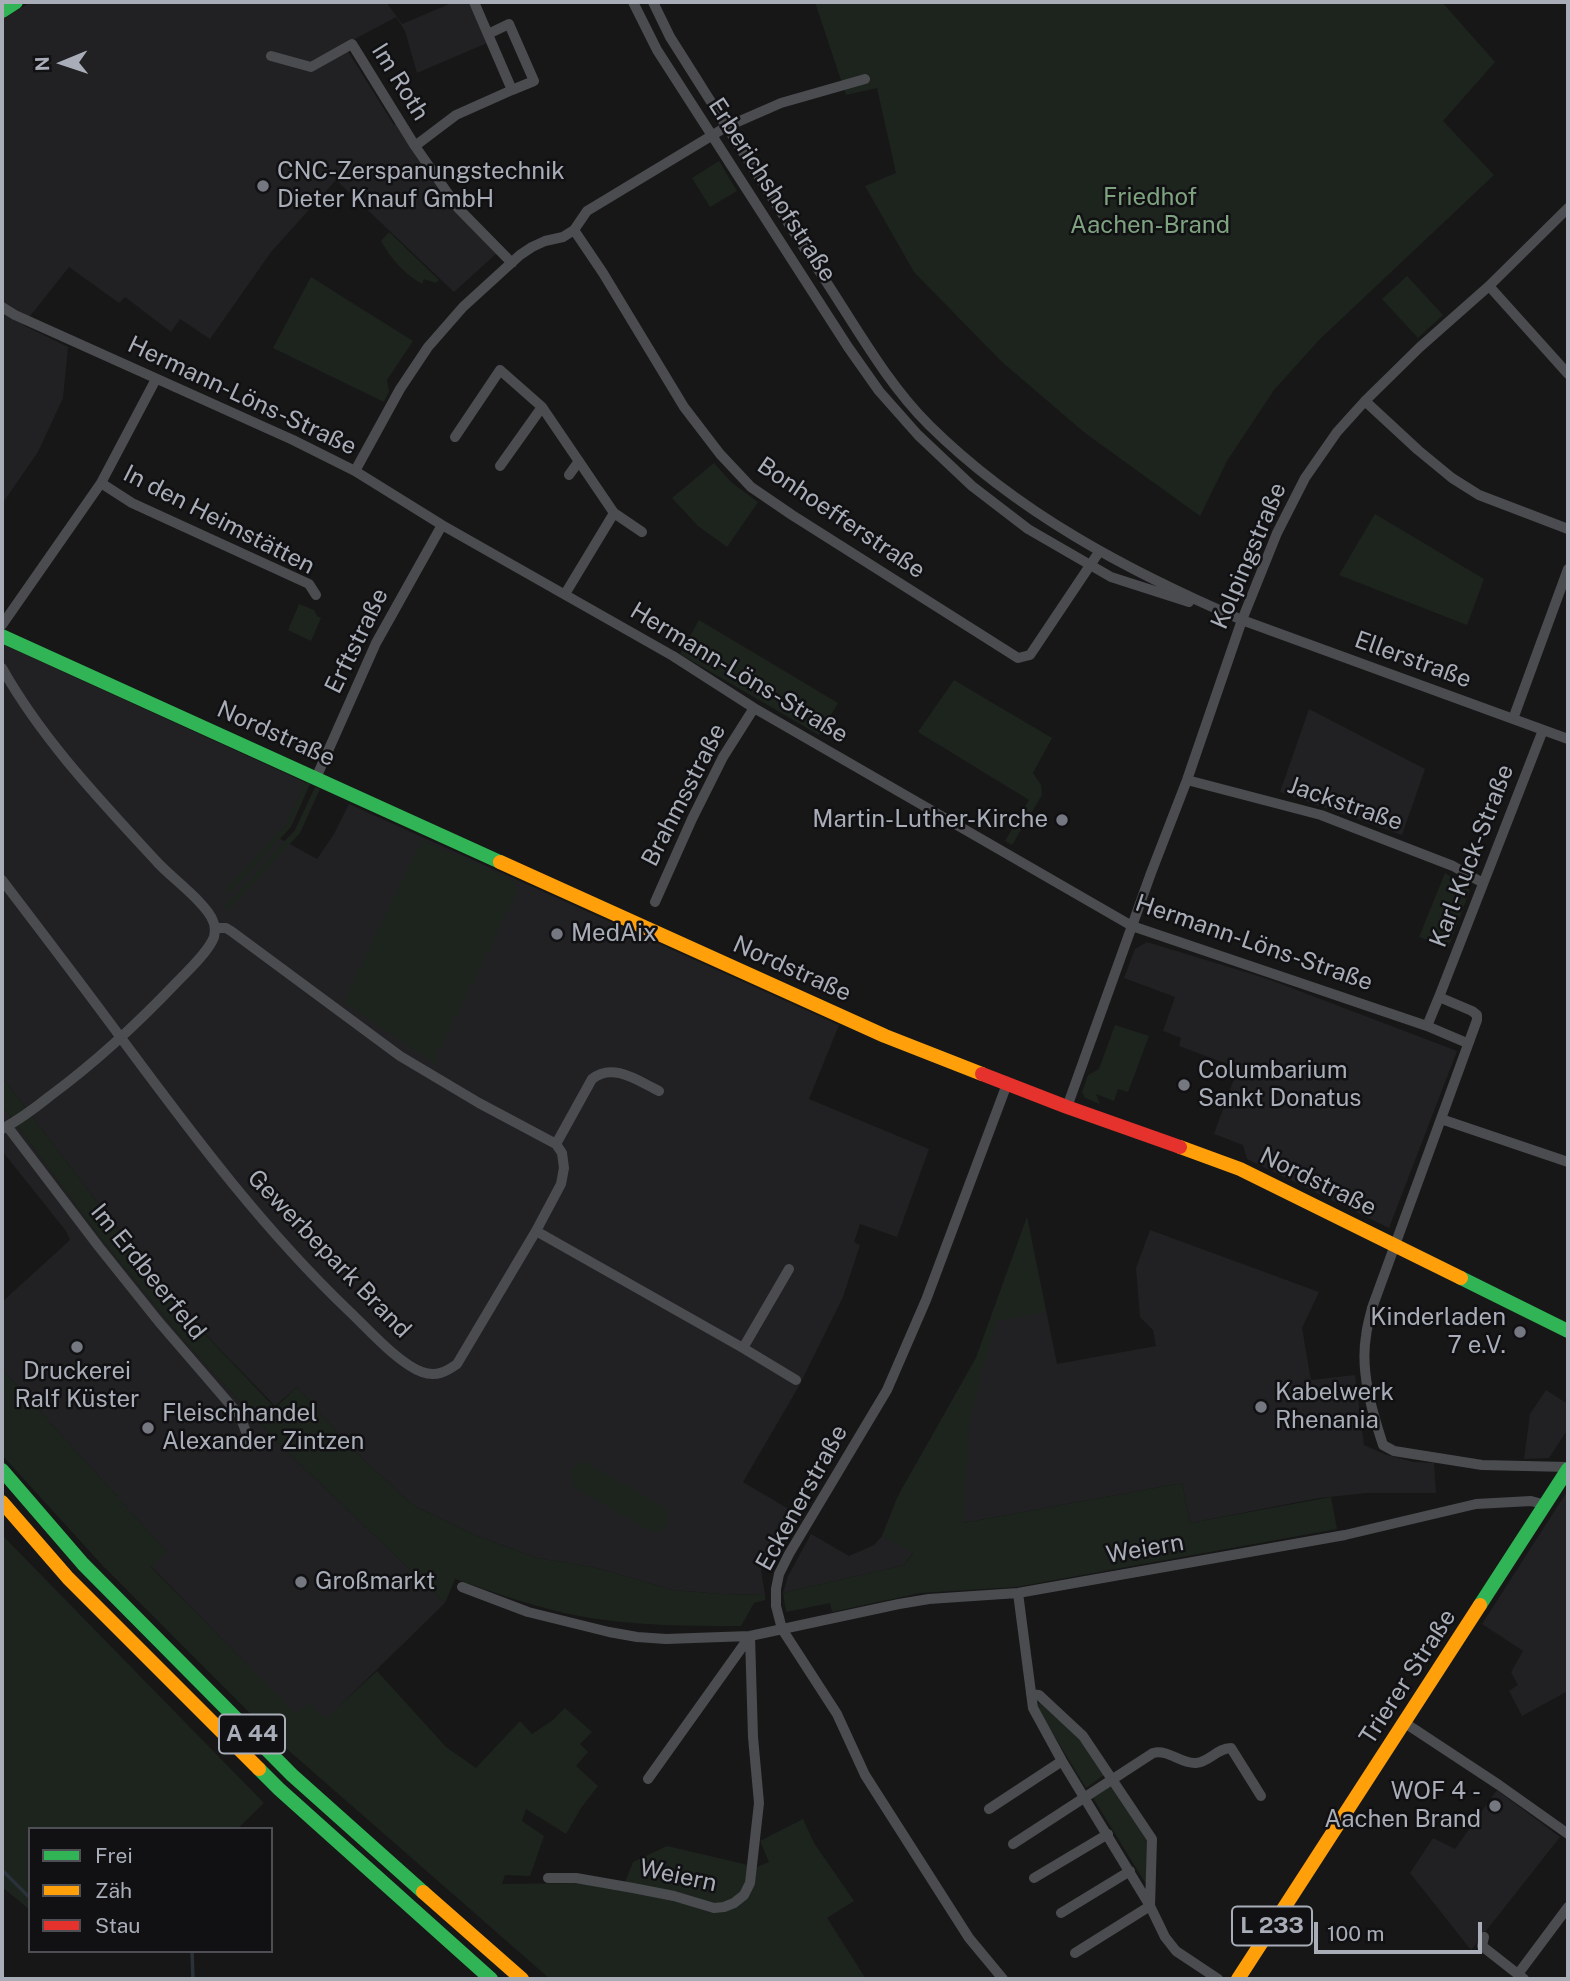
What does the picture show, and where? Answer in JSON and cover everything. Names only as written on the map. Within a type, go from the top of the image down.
[{"type":"main road","points":[[2,11],[16,2]]},
{"type":"main road","name":"Nordstraße","points":[[2,635],[885,1036],[1067,1107],[1240,1169],[1568,1331]]},
{"type":"main road","name":"Trierer Straße","points":[[1238,1979],[1568,1468]]},
{"type":"main road","name":"A 44","points":[[2,1470],[83,1564],[292,1775],[522,1979]]},
{"type":"main road","name":"A 44","points":[[2,1502],[68,1578],[279,1789],[491,1979]]},
{"type":"street","points":[[474,2],[512,90]]},
{"type":"street","name":"Erberichshofstraße","points":[[633,2],[657,50],[848,347],[884,396],[918,435],[972,486],[1028,528],[1090,566],[1111,578],[1168,597],[1214,608]]},
{"type":"street","name":"Erberichshofstraße","points":[[653,2],[670,37],[726,127],[878,363],[928,423],[981,472],[1035,512],[1099,552],[1150,579],[1242,621]]},
{"type":"street","name":"Im Roth","points":[[415,146],[456,115],[534,81],[509,24],[488,34]]},
{"type":"street","name":"Im Roth","points":[[271,56],[311,67],[352,44],[415,146],[458,208],[512,263]]},
{"type":"street","name":"Erberichshofstraße","points":[[726,127],[780,103],[865,79]]},
{"type":"street","points":[[355,471],[400,389],[428,347],[463,307],[532,247],[564,237],[574,230],[587,211],[726,127]]},
{"type":"street","name":"Kolpingstraße","points":[[1067,1107],[1187,780],[1242,621],[1277,533],[1305,478],[1337,432],[1365,401],[1568,208]]},
{"type":"street","name":"Bonhoefferstraße","points":[[574,230],[603,272],[684,407],[720,454],[751,486],[792,515],[1018,658],[1030,655],[1099,552]]},
{"type":"street","points":[[1489,286],[1568,374]]},
{"type":"street","name":"Hermann-Löns-Straße","points":[[2,307],[355,471],[442,525],[673,656],[754,708],[1132,926],[1427,1026],[1467,1043]]},
{"type":"street","points":[[454,437],[500,370],[542,407],[614,513],[642,531]]},
{"type":"street","points":[[2,625],[102,483],[156,379]]},
{"type":"street","points":[[884,396],[896,386]]},
{"type":"street","points":[[1365,401],[1452,478],[1479,495],[1568,530]]},
{"type":"street","points":[[500,466],[542,407]]},
{"type":"street","points":[[569,475],[579,461]]},
{"type":"street","name":"In den Heimstätten","points":[[102,483],[132,503],[309,584],[316,595]]},
{"type":"street","points":[[565,594],[614,513]]},
{"type":"street","name":"Erftstraße","points":[[316,778],[376,643],[442,525]]},
{"type":"street","points":[[1513,719],[1568,569]]},
{"type":"street","name":"Ellerstraße","points":[[1242,621],[1568,739]]},
{"type":"street","points":[[2,668],[47,737],[165,870],[206,909],[215,928],[210,943],[187,972],[121,1038],[73,1079],[4,1128]]},
{"type":"street","name":"Brahmsstraße","points":[[655,902],[723,757],[754,708]]},
{"type":"street","name":"Karl-Kuck-Straße","points":[[1427,1026],[1543,730]]},
{"type":"street","name":"Jackstraße","points":[[1187,780],[1321,815],[1453,866],[1483,883]]},
{"type":"street","name":"Gewerbepark Brand","points":[[2,880],[209,1156],[263,1221],[297,1259],[370,1331],[403,1361],[422,1372],[439,1374],[457,1364],[536,1231],[562,1184],[562,1153],[556,1144]]},
{"type":"street","points":[[215,928],[231,931],[400,1056],[556,1144],[592,1079],[599,1073],[613,1071],[659,1091]]},
{"type":"street","points":[[1439,997],[1472,1011],[1477,1020],[1372,1308],[1366,1337],[1367,1379],[1375,1419],[1383,1445],[1394,1451],[1482,1465],[1568,1468]]},
{"type":"street","name":"Eckenerstraße","points":[[1003,1979],[969,1938],[865,1775],[836,1714],[782,1629],[776,1606],[776,1589],[779,1574],[887,1390],[926,1300],[1007,1084]]},
{"type":"street","points":[[1441,1119],[1568,1162]]},
{"type":"street","name":"Im Erdbeerfeld","points":[[4,1128],[159,1322],[240,1416],[251,1445]]},
{"type":"street","points":[[536,1231],[796,1380]]},
{"type":"street","points":[[743,1348],[789,1269]]},
{"type":"street","name":"Weiern","points":[[461,1587],[528,1612],[609,1632],[666,1639],[750,1636],[899,1604],[929,1599],[1018,1593],[1345,1535],[1476,1504],[1531,1501],[1546,1505]]},
{"type":"street","points":[[1018,1593],[1033,1708],[1062,1761],[1130,1871],[1165,1937],[1176,1951],[1218,1979]]},
{"type":"street","points":[[648,1779],[750,1636]]},
{"type":"street","name":"Weiern","points":[[548,1878],[576,1878],[621,1886],[674,1896],[714,1908],[734,1903],[744,1895],[750,1883],[759,1803],[753,1737],[750,1636]]},
{"type":"street","points":[[1031,1694],[1039,1695],[1083,1737],[1152,1839],[1150,1906]]},
{"type":"street","points":[[1405,1723],[1490,1778],[1568,1834]]},
{"type":"street","points":[[1013,1844],[1159,1752],[1192,1763],[1205,1760],[1223,1748],[1231,1748],[1261,1796]]},
{"type":"street","points":[[989,1809],[1062,1761]]},
{"type":"street","points":[[1034,1878],[1108,1834]]},
{"type":"street","points":[[1061,1913],[1130,1871]]},
{"type":"street","points":[[1075,1953],[1150,1906]]},
{"type":"street","points":[[1484,1937],[1482,1946],[1521,1976],[1568,1907]]},
{"type":"shaded area","points":[[31,2],[386,2],[402,24],[454,2],[469,2],[487,43],[417,73],[405,31],[396,17],[344,45],[394,125],[396,124],[455,212],[497,253],[454,292],[336,180],[271,252],[210,339],[180,319],[171,332],[125,297],[119,303],[69,267],[23,325],[68,347],[63,398],[38,452],[2,504],[2,19]]},
{"type":"shaded area","points":[[2,644],[309,784],[279,838],[317,859],[334,834],[349,804],[839,1025],[809,1099],[929,1149],[897,1237],[860,1224],[854,1242],[860,1245],[843,1297],[799,1386],[743,1482],[802,1517],[786,1544],[778,1542],[761,1570],[765,1595],[673,1590],[597,1568],[537,1558],[477,1536],[414,1506],[353,1450],[297,1387],[275,1406],[184,1312],[123,1236],[2,1077]]},
{"type":"shaded area","points":[[1309,709],[1425,769],[1402,835],[1280,792]]},
{"type":"shaded area","points":[[1147,942],[1268,979],[1457,1051],[1389,1228],[1247,1159],[1243,1145],[1214,1134],[1238,1068],[1179,1046],[1181,1038],[1163,1031],[1175,997],[1124,978],[1135,949]]},
{"type":"shaded area","points":[[2,1105],[102,1240],[185,1342],[281,1446],[445,1603],[325,1720],[295,1714],[151,1566],[166,1551],[2,1369],[2,1302],[70,1240],[66,1231],[3,1152]]},
{"type":"shaded area","points":[[1027,1217],[1057,1364],[1156,1346],[1153,1330],[1140,1317],[1136,1268],[1150,1230],[1319,1292],[1302,1328],[1311,1380],[1355,1375],[1364,1445],[1413,1462],[1434,1463],[1436,1493],[1367,1493],[1319,1498],[1190,1523],[1182,1483],[930,1529],[904,1565],[783,1593],[788,1576],[811,1534],[849,1556],[874,1545],[882,1536],[898,1496],[976,1358]]},
{"type":"shaded area","points":[[1546,1390],[1568,1404],[1568,1429],[1549,1458],[1524,1459],[1530,1414]]},
{"type":"shaded area","points":[[1568,1490],[1568,1691],[1522,1716],[1509,1691],[1518,1685],[1511,1672],[1523,1651],[1482,1624]]},
{"type":"shaded area","points":[[1497,1790],[1560,1837],[1471,1950],[1410,1873],[1433,1838],[1455,1849]]},
{"type":"green space","name":"Friedhof Aachen-Brand","points":[[815,2],[1442,2],[1495,62],[1443,121],[1494,175],[1320,339],[1274,390],[1227,461],[1200,516],[1085,433],[1001,361],[914,272],[865,186],[896,173],[877,88],[846,95]]},
{"type":"green space","points":[[719,161],[737,191],[710,207],[692,178]]},
{"type":"green space","points":[[389,232],[439,280],[436,283],[424,279],[422,284],[398,266],[381,241]]},
{"type":"green space","points":[[1407,276],[1443,315],[1418,338],[1382,299]]},
{"type":"green space","points":[[311,277],[413,341],[387,380],[389,391],[384,402],[273,348]]},
{"type":"green space","points":[[714,463],[732,483],[758,502],[727,547],[698,526],[672,498]]},
{"type":"green space","points":[[1375,514],[1484,579],[1467,625],[1339,575]]},
{"type":"green space","points":[[299,604],[314,610],[321,618],[311,641],[288,630]]},
{"type":"green space","points":[[699,620],[838,703],[819,735],[680,654]]},
{"type":"green space","points":[[954,680],[1052,738],[1033,773],[1041,785],[1042,795],[1012,845],[1005,841],[1029,800],[918,732]]},
{"type":"green space","points":[[305,782],[310,784],[291,827],[229,894],[225,890],[286,824]]},
{"type":"green space","points":[[315,787],[320,789],[300,833],[228,911],[224,907],[295,830]]},
{"type":"green space","points":[[422,840],[515,881],[517,892],[436,1057],[439,1066],[343,1002]]},
{"type":"green space","points":[[1445,873],[1470,890],[1448,948],[1419,937]]},
{"type":"green space","points":[[1115,1025],[1149,1036],[1128,1092],[1118,1089],[1114,1101],[1096,1094],[1100,1104],[1085,1098],[1082,1092],[1088,1075],[1099,1069]]},
{"type":"green space","points":[[2,1077],[184,1312],[275,1408],[297,1387],[353,1450],[414,1506],[477,1536],[537,1558],[597,1568],[673,1590],[765,1595],[765,1600],[754,1603],[741,1626],[640,1624],[579,1616],[455,1579],[445,1603],[281,1446],[185,1342],[102,1240],[2,1105]]},
{"type":"green space","points":[[1027,1217],[1046,1312],[996,1321],[970,1416],[963,1523],[1182,1483],[1190,1523],[1331,1497],[1337,1529],[1016,1587],[920,1593],[832,1612],[830,1603],[786,1612],[783,1593],[904,1565],[913,1553],[882,1536],[898,1496],[976,1358]]},
{"type":"green space","points":[[2,1369],[167,1552],[151,1567],[295,1713],[309,1703],[325,1719],[377,1671],[446,1747],[476,1768],[520,1721],[532,1734],[565,1708],[592,1732],[580,1744],[588,1752],[576,1766],[598,1786],[566,1834],[526,1809],[522,1821],[544,1836],[530,1876],[505,1875],[502,1884],[584,1883],[622,1890],[633,1862],[667,1846],[757,1867],[769,1862],[760,1841],[803,1819],[814,1843],[854,1901],[827,1918],[866,1979],[550,1979],[279,1742],[103,1566],[2,1455]]},
{"type":"green space","points":[[585,1462],[664,1507],[669,1519],[665,1528],[657,1532],[650,1531],[575,1488],[570,1479],[572,1469]]},
{"type":"green space","points":[[2,1535],[264,1803],[239,1827],[28,1827],[28,1908],[2,1887]]},
{"type":"green space","points":[[1040,1703],[1080,1739],[1104,1775],[1086,1788],[1036,1706]]},
{"type":"green space","points":[[1111,1786],[1148,1839],[1146,1884],[1093,1798]]},
{"type":"waterway","points":[[2,1870],[28,1896]]},
{"type":"waterway","points":[[192,1953],[193,1979]]},
{"type":"traffic: fast","points":[[2,11],[16,2]]},
{"type":"traffic: fast","points":[[2,636],[500,862]]},
{"type":"traffic: fast","points":[[1461,1278],[1568,1331]]},
{"type":"traffic: fast","points":[[1480,1605],[1568,1469]]},
{"type":"traffic: fast","points":[[2,1470],[83,1564],[292,1775],[423,1892]]},
{"type":"traffic: fast","points":[[259,1769],[491,1979]]},
{"type":"traffic: slow","points":[[500,862],[885,1036],[982,1074]]},
{"type":"traffic: slow","points":[[1180,1147],[1240,1169],[1461,1278]]},
{"type":"traffic: slow","points":[[2,1502],[68,1578],[259,1769]]},
{"type":"traffic: slow","points":[[1238,1979],[1480,1605]]},
{"type":"traffic: slow","points":[[423,1892],[522,1979]]},
{"type":"traffic: jam","points":[[982,1074],[1180,1147]]},
{"type":"place","name":"CNC-Zerspanungstechnik Dieter Knauf GmbH","points":[[263,186]]},
{"type":"place","name":"Martin-Luther-Kirche","points":[[1062,820]]},
{"type":"place","name":"MedAix","points":[[557,934]]},
{"type":"place","name":"Columbarium Sankt Donatus","points":[[1184,1085]]},
{"type":"place","name":"Kinderladen 7 e.V.","points":[[1520,1332]]},
{"type":"place","name":"Druckerei Ralf Küster","points":[[77,1347]]},
{"type":"place","name":"Kabelwerk Rhenania","points":[[1261,1407]]},
{"type":"place","name":"Fleischhandel Alexander Zintzen","points":[[148,1428]]},
{"type":"place","name":"Großmarkt","points":[[301,1582]]},
{"type":"place","name":"WOF 4 - Aachen Brand","points":[[1495,1806]]}]
